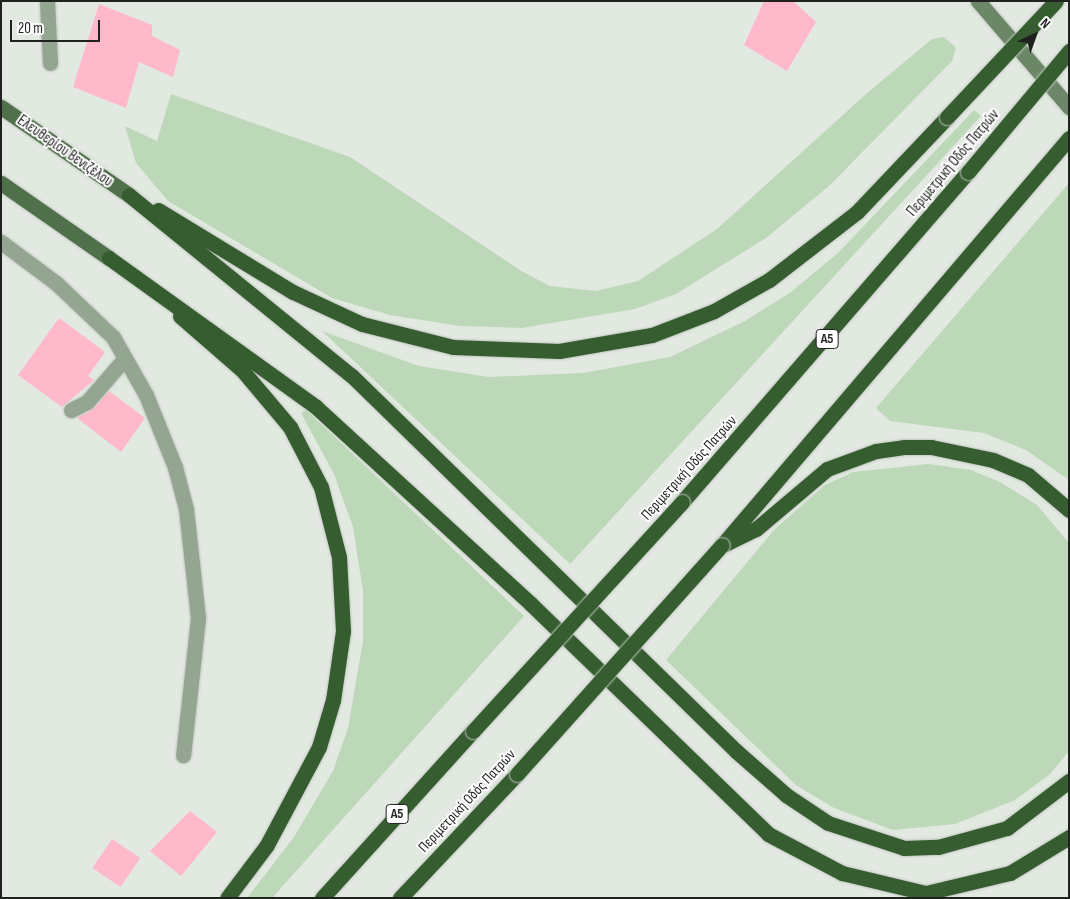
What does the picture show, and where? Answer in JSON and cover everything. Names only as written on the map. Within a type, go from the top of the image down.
[{"type":"highway","points":[[129,195],[173,217],[293,292],[362,324],[452,347],[559,352],[652,335],[714,311],[769,280],[857,212],[1056,1]]},
{"type":"highway","name":"Περιμετρική Οδός Πατρών","points":[[322,898],[682,502],[968,172],[1069,51]]},
{"type":"highway","name":"Περιμετρική Οδός Πατρών","points":[[400,898],[517,774],[722,545],[1069,138]]},
{"type":"highway","points":[[129,195],[352,376],[736,751],[786,795],[828,823],[904,848],[938,847],[1007,828],[1069,781]]},
{"type":"highway","points":[[109,258],[316,407],[531,604],[768,834],[842,873],[926,894],[1010,873],[1069,837]]},
{"type":"highway","points":[[109,258],[227,356],[282,416],[321,487],[339,556],[343,631],[333,700],[319,747],[267,845],[226,898]]},
{"type":"highway","points":[[722,545],[756,529],[828,469],[876,451],[904,447],[931,447],[993,460],[1028,475],[1069,510]]},
{"type":"main road","points":[[978,1],[1069,107]]},
{"type":"main road","name":"Ελευθερίου Βενιζέλου","points":[[1,107],[129,195]]},
{"type":"main road","points":[[1,183],[109,258]]},
{"type":"street","points":[[46,1],[50,63]]},
{"type":"street","points":[[1,242],[88,312],[125,358],[160,428],[186,509],[198,643],[183,755]]},
{"type":"street","points":[[71,410],[87,402],[125,358]]},
{"type":"green space","points":[[944,37],[956,48],[952,61],[829,186],[766,238],[676,294],[635,309],[522,328],[460,326],[390,315],[332,298],[168,201],[136,163],[125,126],[157,141],[171,94],[350,157],[523,272],[550,286],[596,291],[638,281],[717,229],[866,94],[932,39]]},
{"type":"green space","points":[[974,110],[981,116],[570,564],[322,331],[419,366],[489,377],[583,373],[670,357],[745,321],[791,292],[838,253]]},
{"type":"green space","points":[[1069,183],[1069,480],[1026,450],[984,433],[890,421],[876,408]]},
{"type":"green space","points":[[306,410],[524,616],[272,898],[247,898],[294,837],[333,771],[348,728],[363,641],[363,591],[353,527],[334,474],[301,413]]},
{"type":"green space","points":[[928,464],[971,470],[1000,482],[1037,505],[1069,543],[1069,751],[1049,775],[1015,800],[955,824],[893,830],[834,808],[796,785],[666,660],[774,530],[825,485],[853,472]]},
{"type":"building","points":[[764,1],[793,1],[816,22],[787,71],[744,45]]},
{"type":"building","points":[[99,4],[152,25],[152,36],[180,50],[173,77],[139,62],[126,108],[73,87]]},
{"type":"building","points":[[59,318],[105,352],[88,376],[94,380],[62,407],[18,375]]},
{"type":"building","points":[[109,391],[145,418],[121,452],[77,418],[94,408]]},
{"type":"building","points":[[190,811],[217,832],[181,876],[150,851]]},
{"type":"building","points":[[112,839],[140,858],[121,887],[92,868]]}]
